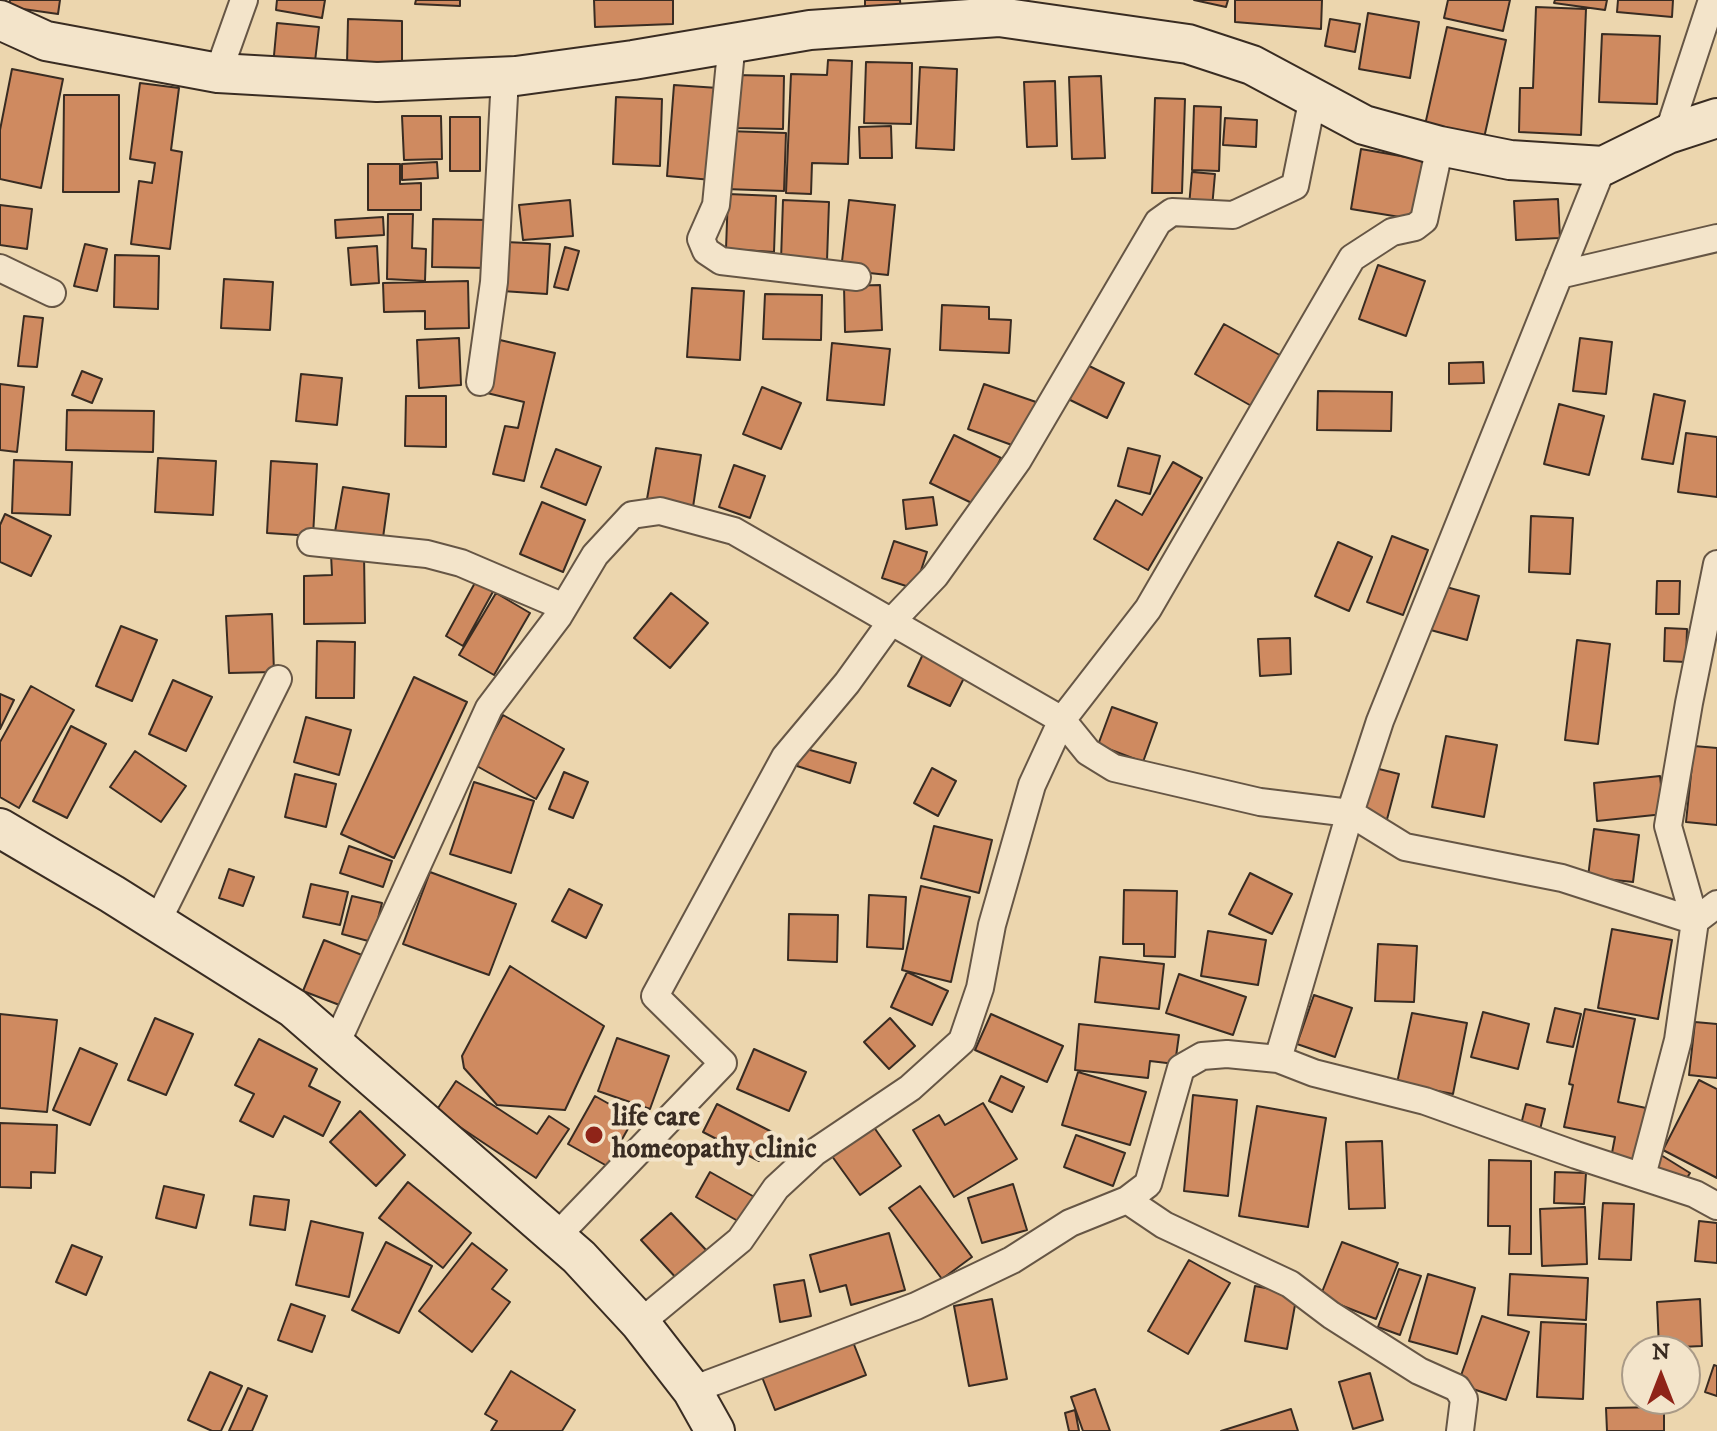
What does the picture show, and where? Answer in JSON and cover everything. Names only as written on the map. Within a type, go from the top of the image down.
[{"type":"street","points":[[218,73],[244,0]]},
{"type":"street","points":[[1668,134],[1712,0]]},
{"type":"street","points":[[0,20],[46,41],[218,73],[377,82],[505,77],[633,60],[810,30],[921,24],[968,9],[999,17],[1188,44],[1252,65],[1364,125],[1440,146],[1510,160],[1603,166],[1668,134],[1717,118]]},
{"type":"street","points":[[732,41],[716,205],[701,239],[706,251],[721,261],[857,277]]},
{"type":"street","points":[[480,382],[494,282],[505,77]]},
{"type":"street","points":[[556,1237],[723,1063],[655,996],[785,757],[847,683],[891,622],[935,576],[1018,460],[1158,222],[1172,212],[1233,215],[1295,186],[1313,97]]},
{"type":"street","points":[[640,1323],[740,1240],[776,1188],[815,1152],[910,1088],[962,1041],[980,988],[992,925],[1032,785],[1062,720],[1148,609],[1352,258],[1392,232],[1415,227],[1424,220],[1440,146]]},
{"type":"street","points":[[1278,1059],[1380,721],[1603,166]]},
{"type":"street","points":[[1559,275],[1717,238]]},
{"type":"street","points":[[0,268],[52,293]]},
{"type":"street","points":[[336,1044],[489,708],[564,607],[595,555],[632,515],[660,511],[734,531],[1062,720],[1088,752],[1114,768],[1260,802],[1350,813],[1405,847],[1562,878],[1695,921]]},
{"type":"street","points":[[311,542],[427,554],[461,563],[564,607]]},
{"type":"street","points":[[1642,1176],[1678,1040],[1695,921],[1668,826],[1717,564]]},
{"type":"street","points":[[157,922],[278,679]]},
{"type":"street","points":[[0,828],[293,1008],[336,1044],[579,1257],[640,1323],[692,1390],[715,1431]]},
{"type":"street","points":[[1695,921],[1717,904]]},
{"type":"street","points":[[692,1390],[916,1306],[1012,1260],[1070,1223],[1127,1200],[1148,1184],[1181,1068],[1202,1056],[1227,1054],[1278,1059],[1314,1073],[1425,1101],[1695,1194],[1717,1206]]},
{"type":"street","points":[[1127,1200],[1164,1225],[1290,1284],[1331,1315],[1419,1371],[1457,1388],[1464,1399],[1460,1431]]},
{"type":"building","points":[[10,0],[60,0],[58,14],[9,7]]},
{"type":"building","points":[[277,0],[325,0],[322,18],[276,10]]},
{"type":"building","points":[[416,0],[460,0],[460,6],[415,4]]},
{"type":"building","points":[[594,0],[673,0],[673,24],[595,27]]},
{"type":"building","points":[[865,0],[900,0],[901,11],[865,11]]},
{"type":"building","points":[[1194,0],[1228,0],[1226,7]]},
{"type":"building","points":[[1235,0],[1322,0],[1321,29],[1235,22]]},
{"type":"building","points":[[1448,0],[1510,0],[1503,31],[1444,18]]},
{"type":"building","points":[[1555,0],[1607,0],[1605,10],[1554,3]]},
{"type":"building","points":[[1618,0],[1673,0],[1672,17],[1617,12]]},
{"type":"building","points":[[1536,7],[1586,9],[1581,135],[1519,132],[1520,88],[1533,88]]},
{"type":"building","points":[[1368,13],[1419,22],[1410,78],[1359,69]]},
{"type":"building","points":[[348,19],[402,21],[402,65],[347,64]]},
{"type":"building","points":[[1330,19],[1360,24],[1355,52],[1325,46]]},
{"type":"building","points":[[277,23],[319,27],[314,70],[273,66]]},
{"type":"building","points":[[1447,27],[1506,40],[1484,138],[1425,125]]},
{"type":"building","points":[[1602,34],[1660,36],[1657,104],[1599,102]]},
{"type":"building","points":[[828,60],[852,61],[848,164],[812,163],[811,194],[786,193],[791,74],[827,75]]},
{"type":"building","points":[[866,62],[912,63],[911,124],[864,123]]},
{"type":"building","points":[[920,67],[957,69],[954,150],[916,148]]},
{"type":"building","points":[[12,69],[63,79],[41,188],[0,179],[0,130]]},
{"type":"building","points":[[735,75],[784,76],[783,129],[734,128]]},
{"type":"building","points":[[1101,76],[1105,158],[1072,159],[1069,77]]},
{"type":"building","points":[[1055,81],[1057,146],[1027,147],[1024,82]]},
{"type":"building","points":[[140,83],[179,88],[171,150],[182,152],[170,249],[131,244],[139,181],[152,183],[155,163],[130,159]]},
{"type":"building","points":[[674,85],[718,88],[712,180],[667,176]]},
{"type":"building","points":[[64,95],[119,95],[119,192],[63,192]]},
{"type":"building","points":[[616,97],[662,99],[660,166],[613,164]]},
{"type":"building","points":[[1155,98],[1185,99],[1182,193],[1152,193]]},
{"type":"building","points":[[1194,106],[1221,107],[1219,171],[1192,170]]},
{"type":"building","points":[[402,116],[441,116],[442,159],[404,160]]},
{"type":"building","points":[[450,117],[480,117],[480,171],[450,171]]},
{"type":"building","points":[[1225,118],[1257,120],[1256,147],[1223,145]]},
{"type":"building","points":[[891,126],[892,158],[860,158],[859,127]]},
{"type":"building","points":[[727,131],[786,133],[784,191],[725,189]]},
{"type":"building","points":[[1361,149],[1423,160],[1412,219],[1351,209]]},
{"type":"building","points":[[437,162],[438,178],[402,180],[402,164]]},
{"type":"building","points":[[368,164],[400,164],[400,184],[421,183],[421,210],[368,210]]},
{"type":"building","points":[[1192,172],[1215,174],[1212,208],[1189,206]]},
{"type":"building","points":[[728,194],[776,196],[774,252],[726,249]]},
{"type":"building","points":[[1558,199],[1560,238],[1516,240],[1514,201]]},
{"type":"building","points":[[570,200],[573,236],[523,240],[519,205]]},
{"type":"building","points":[[783,200],[829,202],[827,261],[781,260]]},
{"type":"building","points":[[849,200],[895,205],[888,275],[841,270]]},
{"type":"building","points":[[0,205],[32,209],[27,249],[0,245]]},
{"type":"building","points":[[388,214],[413,214],[412,248],[426,249],[425,281],[387,279]]},
{"type":"building","points":[[383,217],[384,235],[336,238],[335,220]]},
{"type":"building","points":[[433,219],[488,220],[488,268],[432,267]]},
{"type":"building","points":[[505,242],[550,244],[547,294],[502,291]]},
{"type":"building","points":[[85,244],[107,249],[97,291],[74,286]]},
{"type":"building","points":[[377,246],[379,283],[351,285],[348,248]]},
{"type":"building","points":[[565,247],[579,251],[568,290],[554,287]]},
{"type":"building","points":[[115,255],[159,256],[158,309],[114,307]]},
{"type":"building","points":[[1378,265],[1425,281],[1406,336],[1359,319]]},
{"type":"building","points":[[224,279],[273,282],[270,330],[221,328]]},
{"type":"building","points":[[468,281],[469,328],[425,329],[425,311],[384,312],[383,283]]},
{"type":"building","points":[[880,285],[882,330],[845,332],[844,286]]},
{"type":"building","points":[[692,288],[744,291],[740,360],[687,357]]},
{"type":"building","points":[[765,294],[822,295],[821,340],[763,339]]},
{"type":"building","points":[[942,305],[989,307],[989,319],[1011,320],[1009,353],[940,350]]},
{"type":"building","points":[[24,316],[43,318],[37,367],[18,366]]},
{"type":"building","points":[[1224,324],[1285,358],[1255,408],[1195,374]]},
{"type":"building","points":[[459,338],[461,385],[419,388],[417,340]]},
{"type":"building","points":[[1580,338],[1612,342],[1606,394],[1573,391]]},
{"type":"building","points":[[500,340],[555,353],[524,481],[493,474],[505,426],[518,428],[524,402],[487,393]]},
{"type":"building","points":[[832,343],[890,349],[884,405],[827,400]]},
{"type":"building","points":[[1081,362],[1124,383],[1107,418],[1064,397]]},
{"type":"building","points":[[1483,362],[1484,383],[1449,384],[1449,363]]},
{"type":"building","points":[[82,371],[102,379],[92,403],[72,395]]},
{"type":"building","points":[[301,374],[342,378],[337,425],[296,421]]},
{"type":"building","points":[[0,384],[24,387],[17,452],[0,450]]},
{"type":"building","points":[[984,384],[1036,402],[1020,448],[968,429]]},
{"type":"building","points":[[762,387],[801,403],[781,449],[743,434]]},
{"type":"building","points":[[1318,391],[1392,392],[1391,431],[1317,430]]},
{"type":"building","points":[[1654,394],[1685,401],[1673,464],[1642,459]]},
{"type":"building","points":[[406,396],[446,396],[446,447],[405,446]]},
{"type":"building","points":[[1559,404],[1604,416],[1589,475],[1544,464]]},
{"type":"building","points":[[67,410],[154,411],[153,452],[66,450]]},
{"type":"building","points":[[1686,433],[1717,437],[1717,497],[1678,492]]},
{"type":"building","points":[[954,435],[1001,458],[978,506],[930,483]]},
{"type":"building","points":[[656,448],[701,455],[693,507],[647,499]]},
{"type":"building","points":[[1128,448],[1160,456],[1150,494],[1118,486]]},
{"type":"building","points":[[556,449],[601,467],[586,505],[541,487]]},
{"type":"building","points":[[158,458],[216,461],[213,515],[155,512]]},
{"type":"building","points":[[14,460],[72,462],[70,515],[12,513]]},
{"type":"building","points":[[271,461],[317,464],[313,536],[267,533]]},
{"type":"building","points":[[1173,462],[1202,478],[1148,570],[1094,539],[1116,500],[1142,515]]},
{"type":"building","points":[[734,465],[765,476],[750,518],[719,507]]},
{"type":"building","points":[[343,487],[389,494],[382,545],[334,537]]},
{"type":"building","points":[[933,497],[937,525],[906,529],[903,500]]},
{"type":"building","points":[[542,502],[585,520],[563,572],[520,554]]},
{"type":"building","points":[[5,514],[51,536],[31,576],[0,562],[0,525]]},
{"type":"building","points":[[1531,516],[1573,518],[1570,574],[1529,572]]},
{"type":"building","points":[[1392,536],[1428,550],[1403,615],[1367,602]]},
{"type":"building","points":[[894,541],[927,552],[915,589],[882,578]]},
{"type":"building","points":[[1338,542],[1372,557],[1349,611],[1315,596]]},
{"type":"building","points":[[364,553],[365,623],[304,624],[304,576],[332,575],[331,554]]},
{"type":"building","points":[[477,579],[495,588],[463,646],[446,636]]},
{"type":"building","points":[[1657,581],[1680,581],[1679,614],[1656,614]]},
{"type":"building","points":[[1439,585],[1479,596],[1467,640],[1427,629]]},
{"type":"building","points":[[496,593],[530,613],[494,675],[459,655]]},
{"type":"building","points":[[671,593],[708,623],[670,668],[634,638]]},
{"type":"building","points":[[272,614],[274,672],[229,673],[226,616]]},
{"type":"building","points":[[121,626],[157,640],[132,701],[96,686]]},
{"type":"building","points":[[1665,628],[1687,629],[1686,662],[1664,661]]},
{"type":"building","points":[[1290,638],[1291,674],[1260,676],[1258,639]]},
{"type":"building","points":[[1577,640],[1610,644],[1598,744],[1565,740]]},
{"type":"building","points":[[317,641],[355,642],[354,698],[316,698]]},
{"type":"building","points":[[924,652],[967,672],[950,706],[908,686]]},
{"type":"building","points":[[414,677],[467,702],[394,858],[341,834]]},
{"type":"building","points":[[173,680],[212,697],[186,751],[149,734]]},
{"type":"building","points":[[31,686],[74,710],[19,808],[0,797],[0,742]]},
{"type":"building","points":[[0,694],[14,700],[0,729]]},
{"type":"building","points":[[1112,707],[1157,723],[1143,762],[1098,745]]},
{"type":"building","points":[[503,715],[564,749],[536,799],[475,765]]},
{"type":"building","points":[[306,717],[351,730],[339,775],[294,762]]},
{"type":"building","points":[[71,726],[106,744],[67,818],[33,801]]},
{"type":"building","points":[[1446,736],[1497,745],[1484,817],[1432,807]]},
{"type":"building","points":[[1694,746],[1717,748],[1717,825],[1686,822]]},
{"type":"building","points":[[803,748],[856,763],[850,783],[797,766]]},
{"type":"building","points":[[135,751],[186,786],[161,822],[110,787]]},
{"type":"building","points":[[932,768],[956,781],[938,816],[914,803]]},
{"type":"building","points":[[1375,768],[1399,774],[1386,823],[1362,817]]},
{"type":"building","points":[[564,772],[588,782],[573,818],[549,809]]},
{"type":"building","points":[[295,774],[336,784],[326,827],[285,817]]},
{"type":"building","points":[[1660,776],[1664,814],[1597,821],[1594,783]]},
{"type":"building","points":[[474,782],[534,801],[511,873],[450,854]]},
{"type":"building","points":[[934,826],[992,840],[979,893],[921,878]]},
{"type":"building","points":[[1594,829],[1639,835],[1633,882],[1588,877]]},
{"type":"building","points":[[349,846],[392,861],[383,887],[340,873]]},
{"type":"building","points":[[229,869],[254,877],[243,906],[219,898]]},
{"type":"building","points":[[430,872],[516,904],[489,975],[403,944]]},
{"type":"building","points":[[1250,873],[1292,894],[1272,934],[1229,914]]},
{"type":"building","points":[[311,884],[348,892],[340,925],[303,917]]},
{"type":"building","points":[[921,886],[970,897],[951,982],[902,970]]},
{"type":"building","points":[[569,889],[602,905],[586,938],[552,921]]},
{"type":"building","points":[[1124,890],[1177,891],[1175,957],[1144,956],[1144,944],[1123,944]]},
{"type":"building","points":[[869,895],[906,897],[903,949],[867,947]]},
{"type":"building","points":[[352,896],[382,903],[372,942],[342,934]]},
{"type":"building","points":[[789,914],[838,915],[837,962],[788,960]]},
{"type":"building","points":[[1612,929],[1672,940],[1658,1019],[1598,1008]]},
{"type":"building","points":[[1208,931],[1266,940],[1258,985],[1201,976]]},
{"type":"building","points":[[324,940],[362,955],[342,1006],[303,991]]},
{"type":"building","points":[[1378,944],[1417,946],[1414,1002],[1375,1001]]},
{"type":"building","points":[[1100,957],[1164,964],[1159,1009],[1095,1002]]},
{"type":"building","points":[[510,966],[604,1026],[565,1110],[497,1105],[464,1068],[462,1056]]},
{"type":"building","points":[[907,972],[948,991],[932,1025],[891,1007]]},
{"type":"building","points":[[1179,974],[1246,997],[1233,1035],[1166,1013]]},
{"type":"building","points":[[1314,995],[1352,1008],[1335,1057],[1297,1044]]},
{"type":"building","points":[[1555,1008],[1581,1014],[1573,1047],[1547,1042]]},
{"type":"building","points":[[1585,1009],[1635,1019],[1618,1102],[1646,1108],[1634,1163],[1611,1158],[1615,1137],[1564,1127],[1573,1085],[1569,1084]]},
{"type":"building","points":[[1483,1012],[1529,1024],[1518,1069],[1471,1057]]},
{"type":"building","points":[[1412,1013],[1467,1023],[1453,1094],[1397,1083]]},
{"type":"building","points":[[0,1014],[57,1020],[47,1112],[0,1108]]},
{"type":"building","points":[[991,1014],[1063,1046],[1047,1082],[975,1050]]},
{"type":"building","points":[[155,1018],[193,1034],[166,1095],[128,1080]]},
{"type":"building","points":[[890,1018],[915,1046],[889,1069],[864,1042]]},
{"type":"building","points":[[1695,1022],[1717,1024],[1717,1078],[1689,1075]]},
{"type":"building","points":[[1079,1024],[1179,1035],[1175,1064],[1150,1061],[1148,1078],[1075,1070]]},
{"type":"building","points":[[617,1038],[669,1056],[650,1109],[598,1091]]},
{"type":"building","points":[[259,1039],[317,1069],[309,1086],[340,1102],[323,1136],[284,1116],[273,1137],[240,1121],[254,1094],[235,1085]]},
{"type":"building","points":[[80,1048],[117,1064],[90,1125],[53,1110]]},
{"type":"building","points":[[754,1049],[806,1072],[789,1111],[737,1089]]},
{"type":"building","points":[[1078,1072],[1146,1092],[1130,1145],[1062,1125]]},
{"type":"building","points":[[1001,1076],[1024,1087],[1012,1112],[989,1101]]},
{"type":"building","points":[[1699,1080],[1717,1089],[1717,1178],[1663,1150]]},
{"type":"building","points":[[456,1081],[537,1134],[549,1116],[569,1129],[536,1178],[436,1111]]},
{"type":"building","points":[[1193,1095],[1237,1100],[1228,1196],[1184,1191]]},
{"type":"building","points":[[595,1096],[634,1118],[607,1166],[568,1144]]},
{"type":"building","points":[[983,1103],[1017,1159],[954,1197],[913,1130],[939,1115],[945,1125]]},
{"type":"building","points":[[717,1104],[774,1133],[759,1161],[703,1132]]},
{"type":"building","points":[[1526,1104],[1545,1109],[1538,1138],[1519,1133]]},
{"type":"building","points":[[1257,1106],[1326,1118],[1308,1227],[1239,1216]]},
{"type":"building","points":[[360,1111],[405,1155],[376,1186],[330,1142]]},
{"type":"building","points":[[0,1123],[57,1125],[55,1173],[31,1172],[31,1188],[0,1187]]},
{"type":"building","points":[[871,1123],[901,1166],[860,1195],[829,1152]]},
{"type":"building","points":[[1076,1135],[1125,1153],[1113,1186],[1064,1167]]},
{"type":"building","points":[[1382,1141],[1385,1208],[1349,1209],[1346,1142]]},
{"type":"building","points":[[1661,1155],[1690,1173],[1682,1186],[1653,1169]]},
{"type":"building","points":[[1489,1160],[1531,1161],[1531,1254],[1509,1254],[1510,1226],[1488,1226]]},
{"type":"building","points":[[710,1172],[758,1199],[743,1224],[696,1197]]},
{"type":"building","points":[[1555,1172],[1586,1173],[1584,1204],[1554,1203]]},
{"type":"building","points":[[408,1182],[471,1233],[443,1268],[379,1218]]},
{"type":"building","points":[[1013,1184],[1027,1230],[982,1243],[968,1198]]},
{"type":"building","points":[[164,1186],[204,1195],[196,1228],[156,1218]]},
{"type":"building","points":[[920,1186],[972,1257],[942,1279],[889,1208]]},
{"type":"building","points":[[254,1196],[289,1200],[285,1230],[250,1225]]},
{"type":"building","points":[[1603,1203],[1634,1204],[1631,1260],[1599,1259]]},
{"type":"building","points":[[1585,1207],[1587,1264],[1542,1266],[1540,1209]]},
{"type":"building","points":[[671,1213],[708,1252],[678,1280],[641,1240]]},
{"type":"building","points":[[311,1221],[363,1233],[349,1297],[296,1285]]},
{"type":"building","points":[[1699,1221],[1717,1223],[1717,1263],[1695,1261]]},
{"type":"building","points":[[889,1233],[905,1290],[851,1305],[846,1285],[820,1292],[810,1255]]},
{"type":"building","points":[[386,1242],[432,1266],[399,1333],[352,1310]]},
{"type":"building","points":[[1342,1242],[1398,1263],[1376,1319],[1320,1297]]},
{"type":"building","points":[[472,1243],[507,1270],[492,1289],[510,1302],[472,1352],[419,1311]]},
{"type":"building","points":[[72,1245],[102,1257],[86,1295],[56,1282]]},
{"type":"building","points":[[1189,1260],[1230,1283],[1188,1354],[1148,1331]]},
{"type":"building","points":[[1399,1269],[1421,1276],[1400,1335],[1378,1327]]},
{"type":"building","points":[[1428,1274],[1475,1288],[1457,1354],[1409,1341]]},
{"type":"building","points":[[1510,1274],[1588,1278],[1586,1320],[1508,1315]]},
{"type":"building","points":[[804,1280],[811,1316],[780,1322],[774,1285]]},
{"type":"building","points":[[1255,1286],[1297,1294],[1287,1349],[1245,1341]]},
{"type":"building","points":[[992,1299],[1007,1379],[969,1386],[954,1306]]},
{"type":"building","points":[[1700,1299],[1702,1346],[1701,1335],[1658,1335],[1657,1302]]},
{"type":"building","points":[[291,1304],[325,1316],[312,1352],[278,1340]]},
{"type":"building","points":[[1482,1316],[1529,1332],[1506,1400],[1458,1384]]},
{"type":"building","points":[[1541,1322],[1586,1324],[1583,1399],[1537,1397]]},
{"type":"building","points":[[853,1342],[866,1375],[775,1410],[762,1377]]},
{"type":"building","points":[[1714,1365],[1717,1366],[1717,1396],[1705,1392]]},
{"type":"building","points":[[511,1371],[575,1410],[562,1431],[491,1431],[497,1421],[485,1414]]},
{"type":"building","points":[[210,1372],[242,1386],[221,1431],[212,1431],[188,1420]]},
{"type":"building","points":[[1370,1373],[1383,1420],[1353,1429],[1339,1382]]},
{"type":"building","points":[[248,1388],[267,1396],[252,1431],[229,1431]]},
{"type":"building","points":[[1095,1389],[1110,1431],[1083,1431],[1071,1397]]},
{"type":"building","points":[[1606,1408],[1621,1408],[1621,1415],[1664,1415],[1664,1431],[1607,1431]]},
{"type":"building","points":[[1291,1409],[1298,1431],[1221,1431]]},
{"type":"building","points":[[1075,1410],[1079,1431],[1069,1431],[1065,1413]]},
{"type":"place","name":"life care homeopathy clinic","points":[[594,1135]]}]
